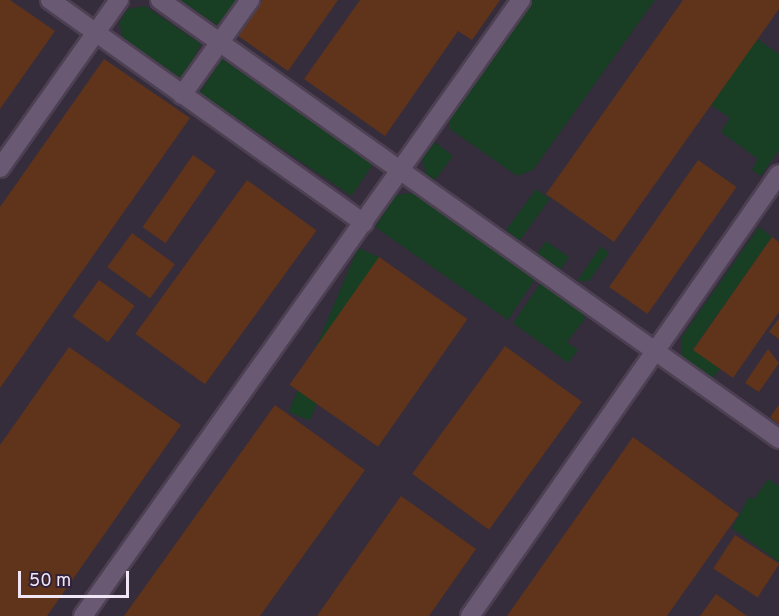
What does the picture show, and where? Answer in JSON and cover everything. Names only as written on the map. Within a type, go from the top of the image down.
[{"type":"lane","points":[[50,0],[363,223]]},
{"type":"lane","points":[[0,168],[119,0]]},
{"type":"lane","points":[[160,0],[779,439]]},
{"type":"lane","points":[[182,95],[250,0]]},
{"type":"lane","points":[[83,616],[521,0]]},
{"type":"lane","points":[[470,616],[779,174]]},
{"type":"shaded area","points":[[0,0],[779,0],[779,616],[0,616]]},
{"type":"green space","points":[[180,0],[238,0],[220,27]]},
{"type":"green space","points":[[533,0],[655,0],[533,170],[517,176],[450,129],[450,116]]},
{"type":"green space","points":[[145,6],[201,44],[182,79],[123,38],[119,23],[128,9]]},
{"type":"green space","points":[[757,39],[779,54],[779,150],[761,176],[752,170],[758,159],[721,132],[730,118],[711,105]]},
{"type":"green space","points":[[222,59],[375,162],[352,196],[199,93]]},
{"type":"green space","points":[[435,142],[453,156],[435,180],[426,174],[422,159]]},
{"type":"green space","points":[[536,189],[550,199],[520,240],[506,230]]},
{"type":"green space","points":[[413,193],[535,279],[508,320],[375,227],[396,195]]},
{"type":"green space","points":[[759,227],[772,237],[694,348],[720,369],[713,378],[682,356],[681,338]]},
{"type":"green space","points":[[546,241],[569,257],[560,269],[537,253]]},
{"type":"green space","points":[[601,246],[609,253],[589,281],[577,281]]},
{"type":"green space","points":[[358,248],[379,257],[310,421],[288,412]]},
{"type":"green space","points":[[542,281],[583,312],[585,319],[567,342],[578,350],[568,363],[513,323]]},
{"type":"green space","points":[[768,479],[779,486],[779,562],[732,528],[749,497],[754,499]]},
{"type":"building","points":[[0,0],[10,0],[55,31],[0,109]]},
{"type":"building","points":[[262,0],[338,0],[288,71],[237,35]]},
{"type":"building","points":[[360,0],[500,0],[472,40],[458,31],[385,136],[304,79]]},
{"type":"building","points":[[683,0],[779,0],[779,9],[614,242],[546,194]]},
{"type":"building","points":[[104,59],[190,118],[0,388],[0,207]]},
{"type":"building","points":[[193,155],[216,171],[165,243],[143,227]]},
{"type":"building","points":[[698,160],[737,187],[648,314],[609,287]]},
{"type":"building","points":[[247,180],[317,231],[205,384],[135,334]]},
{"type":"building","points":[[132,233],[175,264],[150,298],[107,267]]},
{"type":"building","points":[[772,237],[779,242],[779,312],[733,378],[693,350]]},
{"type":"building","points":[[379,257],[467,319],[378,447],[290,385]]},
{"type":"building","points":[[99,280],[135,306],[108,342],[73,316]]},
{"type":"building","points":[[779,318],[779,339],[769,332]]},
{"type":"building","points":[[505,346],[582,402],[489,530],[412,474]]},
{"type":"building","points":[[69,347],[181,425],[47,616],[0,616],[0,445]]},
{"type":"building","points":[[768,349],[779,363],[759,392],[745,383]]},
{"type":"building","points":[[275,405],[365,470],[260,616],[124,616]]},
{"type":"building","points":[[779,405],[779,424],[770,417]]},
{"type":"building","points":[[633,437],[739,514],[667,616],[507,616]]},
{"type":"building","points":[[401,496],[476,549],[429,616],[317,616]]},
{"type":"building","points":[[735,535],[779,564],[758,597],[713,569]]},
{"type":"building","points":[[716,594],[747,616],[700,616]]}]
